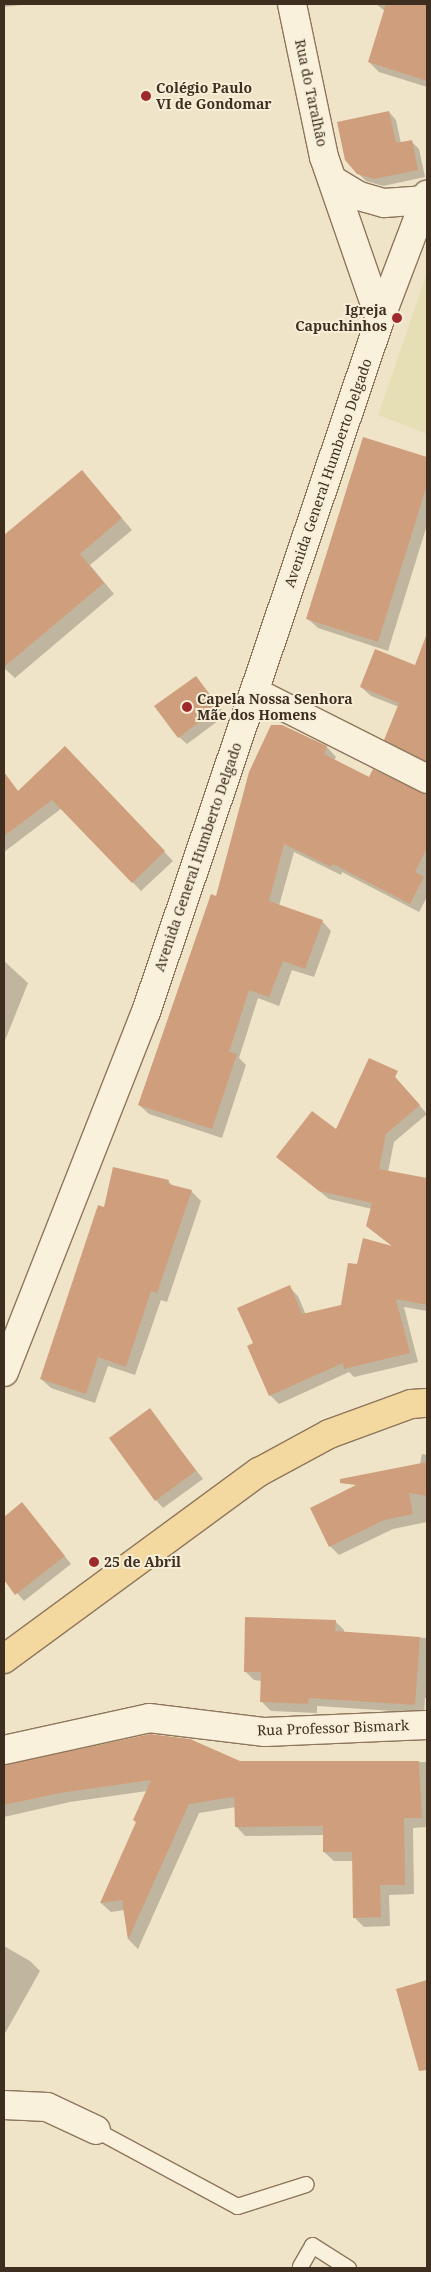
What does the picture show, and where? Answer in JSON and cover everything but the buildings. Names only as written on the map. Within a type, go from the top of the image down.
[{"type":"main road","points":[[6,1655],[259,1472],[329,1434],[411,1404],[427,1403]]},
{"type":"street","name":"Rua do Taralhão","points":[[292,4],[324,157],[334,181],[352,242],[380,319]]},
{"type":"street","points":[[334,181],[359,196],[384,203],[427,198]]},
{"type":"street","name":"Avenida General Humberto Delgado","points":[[4,1372],[146,1012],[380,319],[427,198]]},
{"type":"street","points":[[255,692],[427,779]]},
{"type":"street","name":"Rua Professor Bismark","points":[[4,1750],[149,1718],[264,1732],[427,1725]]},
{"type":"street","points":[[4,2105],[46,2107],[96,2130]]},
{"type":"lane","points":[[96,2130],[237,2206],[306,2184]]},
{"type":"lane","points":[[300,2266],[312,2245],[348,2268]]},
{"type":"shaded area","points":[[427,273],[427,434],[378,415]]},
{"type":"place","name":"Colégio Paulo VI de Gondomar","points":[[146,96]]},
{"type":"place","name":"Igreja Capuchinhos","points":[[397,318]]},
{"type":"place","name":"Capela Nossa Senhora Mãe dos Homens","points":[[187,707]]},
{"type":"place","name":"25 de Abril","points":[[94,1562]]}]
